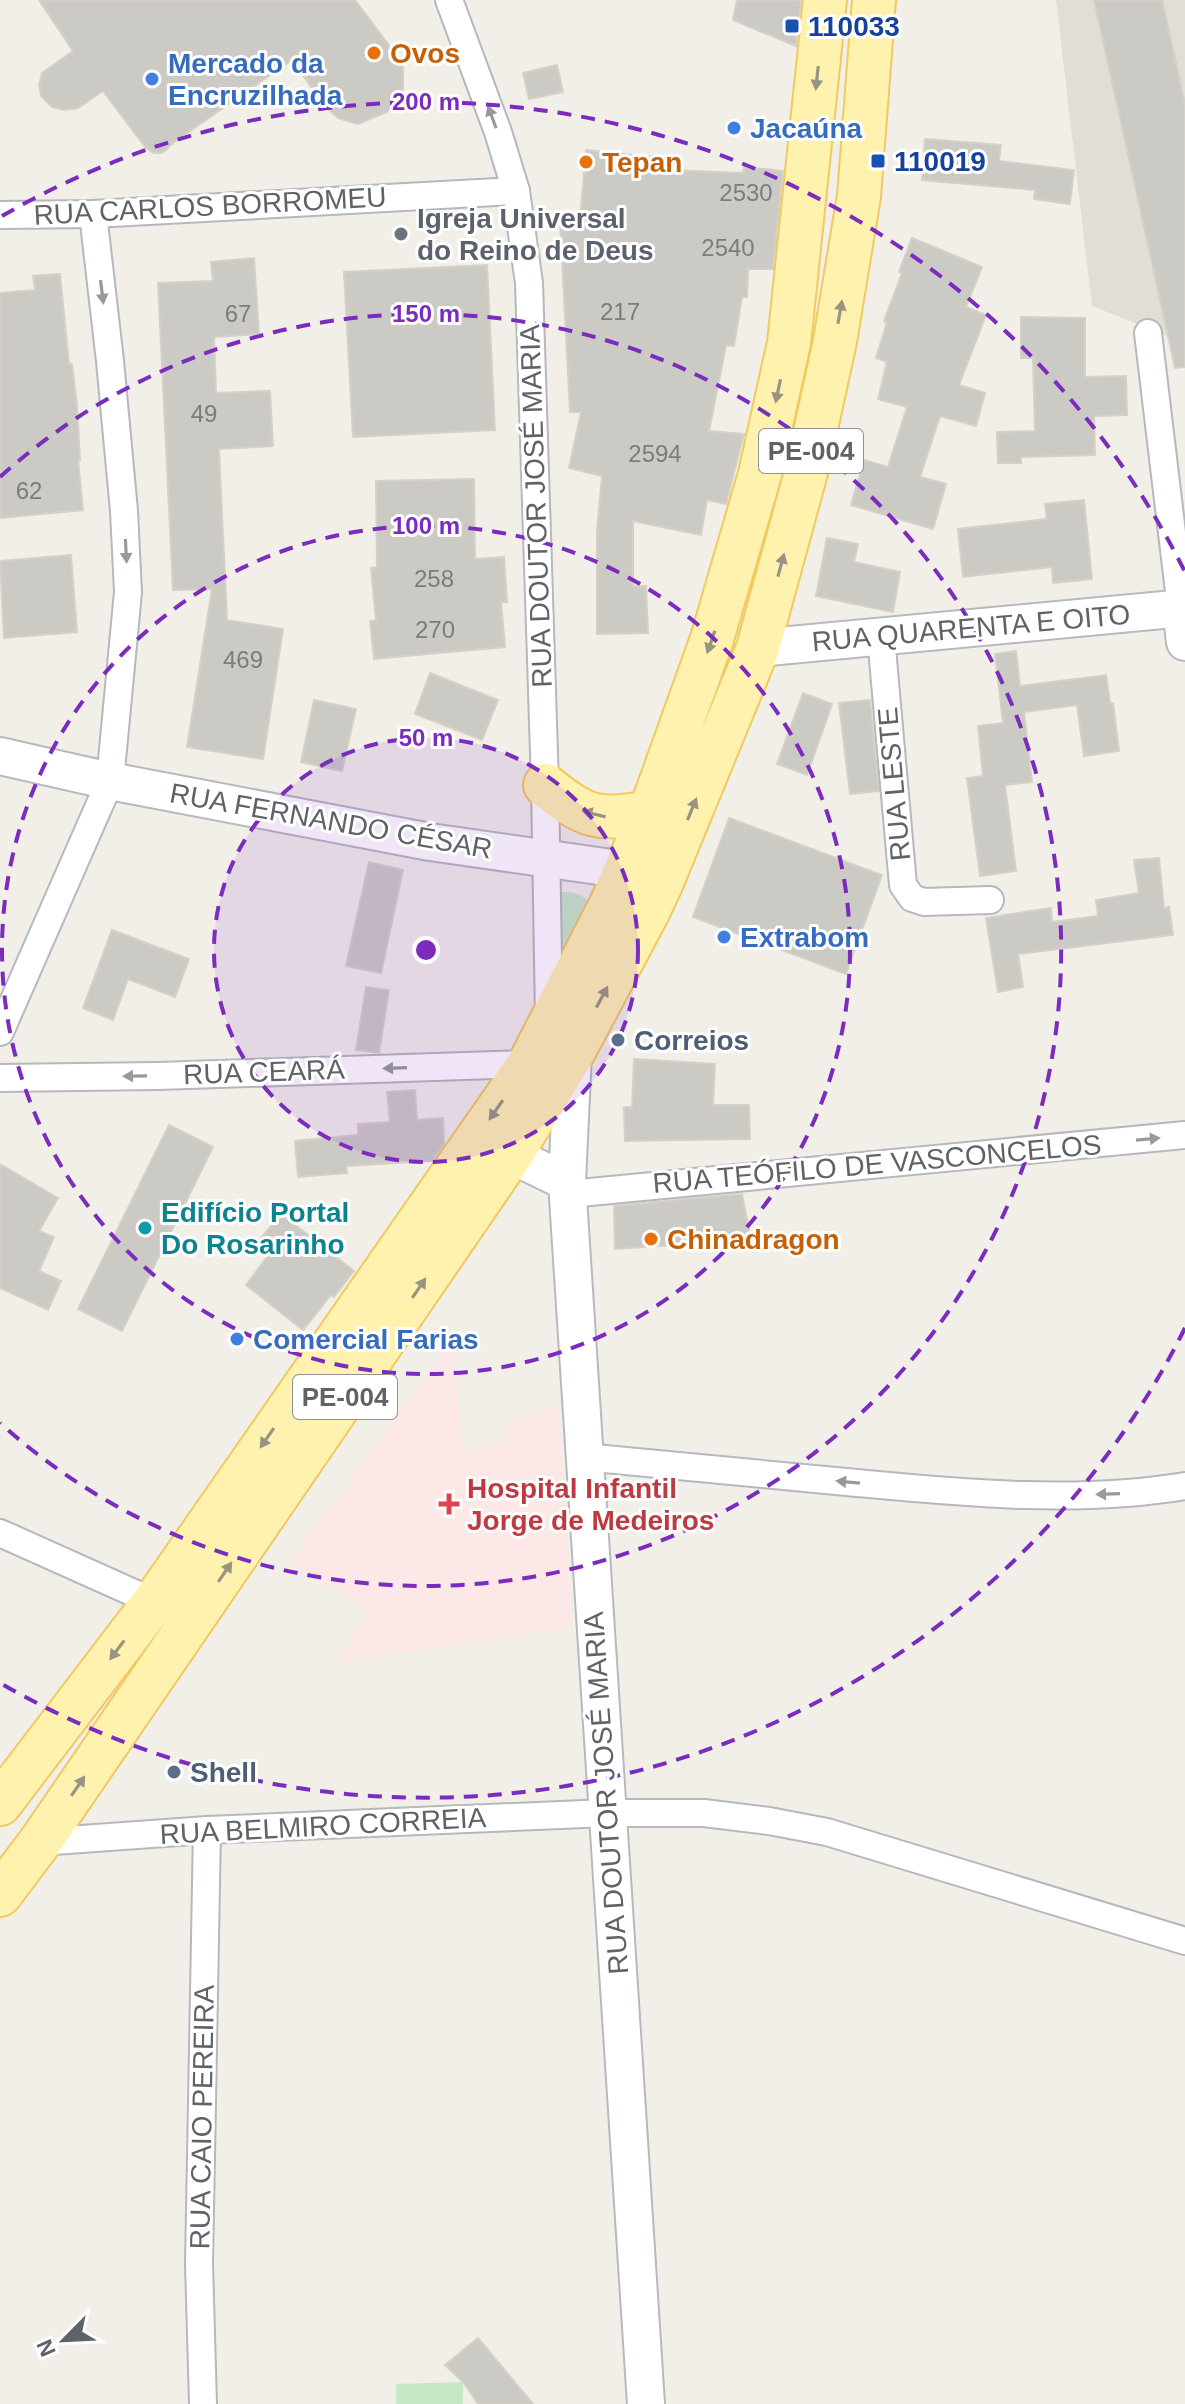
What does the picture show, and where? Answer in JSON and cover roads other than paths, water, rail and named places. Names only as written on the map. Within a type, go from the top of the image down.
[{"type":"main road","name":"PE-004","points":[[644,876],[650,812],[717,624],[760,474],[789,343],[825,0]]},
{"type":"main road","name":"PE-004","points":[[0,1895],[40,1842],[511,1155],[561,1039],[758,648],[808,465],[835,341],[859,196],[874,0]]},
{"type":"main road","points":[[545,785],[571,806],[592,816],[615,818],[650,812]]},
{"type":"main road","name":"PE-004","points":[[0,1804],[154,1602],[529,1064],[561,1039]]},
{"type":"street","name":"RUA DOUTOR JOSÉ MARIA","points":[[449,0],[498,132],[516,191],[529,283],[546,857],[561,1039],[584,1457],[646,2404]]},
{"type":"street","name":"RUA CARLOS BORROMEU","points":[[0,215],[93,214],[516,191]]},
{"type":"street","points":[[0,1032],[110,781],[128,592],[113,391],[93,214]]},
{"type":"street","points":[[1148,333],[1184,619]]},
{"type":"street","name":"RUA QUARENTA E OITO","points":[[758,648],[881,637],[1184,619]]},
{"type":"street","name":"RUA LESTE","points":[[881,637],[903,885],[912,898],[924,902],[990,900]]},
{"type":"street","name":"RUA FERNANDO CÉSAR","points":[[0,756],[110,781],[430,842],[546,857],[644,876]]},
{"type":"street","name":"RUA CEARÁ","points":[[0,1078],[529,1064]]},
{"type":"street","name":"RUA TEÓFILO DE VASCONCELOS","points":[[568,1188],[1185,1135]]},
{"type":"street","points":[[511,1155],[568,1188]]},
{"type":"street","points":[[584,1457],[943,1491],[1040,1496],[1148,1492],[1185,1486]]},
{"type":"street","points":[[0,1533],[154,1602]]},
{"type":"street","name":"RUA BELMIRO CORREIA","points":[[40,1842],[207,1830],[607,1813],[704,1813],[827,1832],[1185,1941]]},
{"type":"street","name":"RUA CAIO PEREIRA","points":[[203,2404],[199,2264],[207,1830]]},
{"type":"place","name":"110033","points":[[792,26]]},
{"type":"place","name":"Ovos","points":[[374,53]]},
{"type":"place","name":"Mercado da Encruzilhada","points":[[152,79]]},
{"type":"place","name":"Jacaúna","points":[[734,128]]},
{"type":"place","name":"110019","points":[[878,161]]},
{"type":"place","name":"Tepan","points":[[586,162]]},
{"type":"place","name":"Igreja Universal do Reino de Deus","points":[[401,234]]},
{"type":"place","name":"Extrabom","points":[[724,937]]},
{"type":"place","name":"Correios","points":[[618,1040]]},
{"type":"place","name":"Edifício Portal Do Rosarinho","points":[[145,1228]]},
{"type":"place","name":"Chinadragon","points":[[651,1239]]},
{"type":"place","name":"Comercial Farias","points":[[237,1339]]},
{"type":"place","name":"Hospital Infantil Jorge de Medeiros","points":[[449,1504]]},
{"type":"place","name":"Shell","points":[[174,1772]]}]
